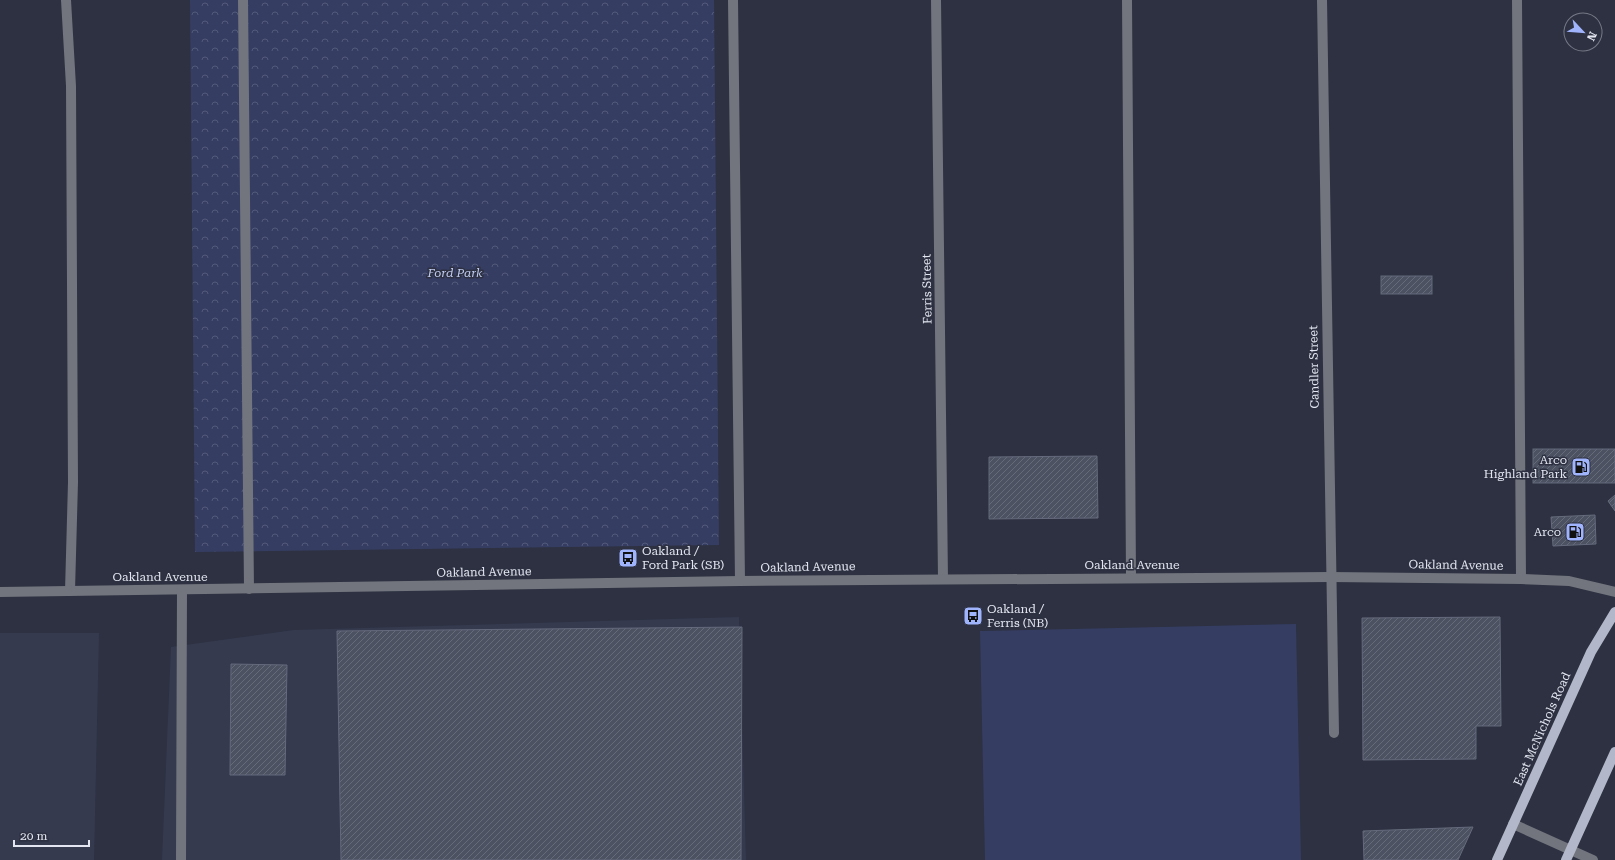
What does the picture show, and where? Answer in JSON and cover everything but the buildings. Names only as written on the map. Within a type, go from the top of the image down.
[{"type":"main road","name":"East McNichols Road","points":[[1497,860],[1591,652],[1615,612]]},
{"type":"main road","points":[[1566,860],[1615,752]]},
{"type":"street","points":[[66,0],[71,86],[73,482],[70,591]]},
{"type":"street","points":[[243,0],[249,589]]},
{"type":"street","points":[[733,0],[740,581]]},
{"type":"street","name":"Ferris Street","points":[[936,0],[943,579]]},
{"type":"street","points":[[1127,0],[1131,578]]},
{"type":"street","name":"Candler Street","points":[[1322,0],[1330,576],[1334,733]]},
{"type":"street","points":[[1517,0],[1521,578]]},
{"type":"street","name":"Oakland Avenue","points":[[0,592],[740,581],[1330,576],[1521,578],[1569,581],[1615,592]]},
{"type":"street","points":[[181,860],[182,590]]},
{"type":"street","points":[[1513,824],[1593,860]]},
{"type":"shaded area","points":[[739,617],[746,860],[162,860],[171,647],[294,630]]},
{"type":"shaded area","points":[[0,633],[99,633],[94,860],[0,860]]},
{"type":"green space","name":"Ford Park","points":[[190,0],[714,0],[719,545],[195,552]]},
{"type":"green space","points":[[1296,624],[1301,860],[985,860],[980,631]]},
{"type":"place","name":"Arco Highland Park","points":[[1581,467]]},
{"type":"place","name":"Arco","points":[[1575,532]]},
{"type":"place","name":"Oakland / Ford Park (SB)","points":[[628,558]]},
{"type":"place","name":"Oakland / Ferris (NB)","points":[[973,616]]}]
